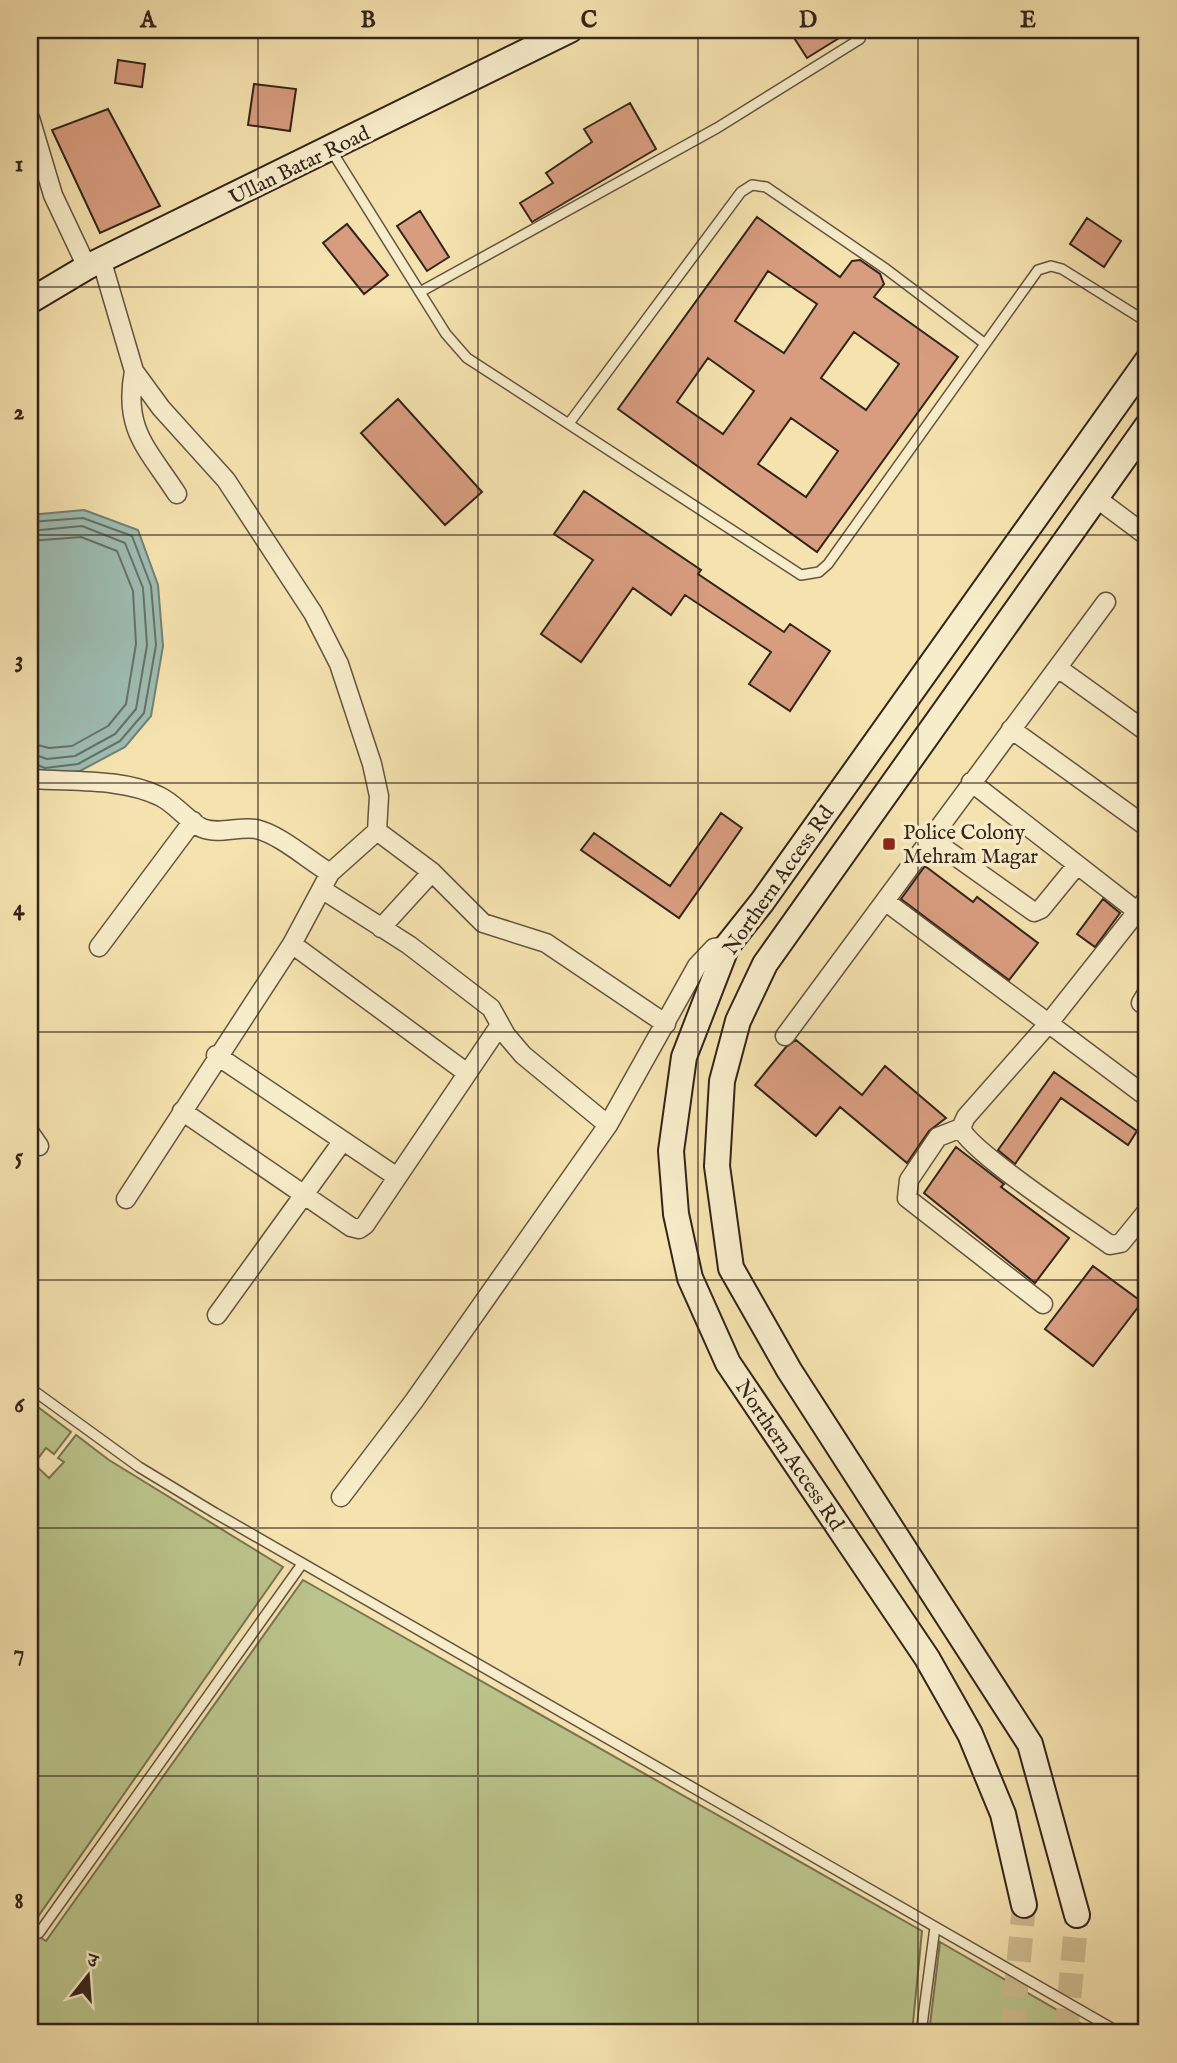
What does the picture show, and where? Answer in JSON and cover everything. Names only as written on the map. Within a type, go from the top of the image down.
[{"type":"main road","name":"Ullan Batar Road","points":[[30,301],[95,265],[570,30]]},
{"type":"main road","name":"Northern Access Rd","points":[[1024,1905],[1003,1814],[970,1734],[927,1658],[728,1363],[690,1278],[676,1214],[671,1151],[684,1057],[727,946],[762,902],[1147,361]]},
{"type":"main road","name":"Northern Access Rd","points":[[1077,1915],[1030,1744],[789,1370],[731,1268],[717,1166],[722,1081],[738,1021],[765,964],[1147,426]]},
{"type":"main road","points":[[762,902],[794,923]]},
{"type":"street","points":[[30,118],[53,195],[95,265],[134,371],[161,408],[226,480],[313,613],[339,664],[372,764],[379,796],[377,831],[326,881],[292,944],[216,1055],[126,1199]]},
{"type":"street","points":[[134,371],[129,398],[131,417],[177,494]]},
{"type":"street","points":[[1096,498],[1147,536]]},
{"type":"street","points":[[786,1036],[1106,602]]},
{"type":"street","points":[[1058,667],[1147,732]]},
{"type":"street","points":[[1011,729],[1147,827]]},
{"type":"street","points":[[32,779],[136,787],[166,799],[193,821],[210,830],[249,828],[265,832],[382,928],[491,1008],[500,1025],[523,1055],[608,1125]]},
{"type":"street","points":[[971,782],[1077,865],[1142,906],[1048,1024],[966,1117],[961,1128],[938,1137],[909,1180],[908,1198],[1043,1304]]},
{"type":"street","points":[[99,947],[193,821]]},
{"type":"street","points":[[377,831],[432,872],[483,923],[546,943],[666,1024]]},
{"type":"street","points":[[930,838],[1034,912],[1041,909],[1077,865]]},
{"type":"street","points":[[382,928],[432,872]]},
{"type":"street","points":[[885,901],[1147,1097]]},
{"type":"street","points":[[292,944],[467,1073]]},
{"type":"street","points":[[341,1497],[414,1401],[608,1125],[707,953],[714,948],[727,946]]},
{"type":"street","points":[[181,1111],[351,1227],[359,1229],[365,1225],[500,1025]]},
{"type":"street","points":[[216,1055],[397,1177]]},
{"type":"street","points":[[961,1128],[966,1138],[1110,1245],[1121,1243],[1147,1210]]},
{"type":"street","points":[[218,1315],[342,1142]]},
{"type":"lane","points":[[420,292],[717,128],[860,39]]},
{"type":"lane","points":[[331,150],[446,334],[467,359],[569,422],[793,571],[810,576],[828,565],[1038,270],[1044,266],[1062,269],[1147,322]]},
{"type":"lane","points":[[569,422],[741,192],[752,185],[766,187],[777,194],[886,269],[985,343]]},
{"type":"lane","points":[[30,1388],[139,1467],[302,1564],[1120,2033]]},
{"type":"lane","points":[[39,1933],[302,1564]]},
{"type":"lane","points":[[921,2033],[935,1927]]},
{"type":"green space","points":[[30,1401],[71,1432],[54,1454],[46,1448],[34,1464],[49,1478],[64,1462],[58,1458],[76,1435],[109,1460],[283,1567],[30,1928]]},
{"type":"green space","points":[[303,1580],[922,1931],[912,2033],[30,2033],[30,1931],[46,1941]]},
{"type":"green space","points":[[940,1942],[1097,2033],[929,2033]]},
{"type":"water","points":[[84,510],[138,530],[158,585],[163,646],[151,716],[125,747],[80,771],[43,775],[30,768],[30,515]]},
{"type":"building","points":[[789,30],[852,30],[807,58]]},
{"type":"building","points":[[118,60],[145,64],[142,87],[115,83]]},
{"type":"building","points":[[254,84],[296,89],[290,131],[248,125]]},
{"type":"building","points":[[630,103],[656,149],[532,222],[520,203],[553,183],[546,173],[592,142],[584,129]]},
{"type":"building","points":[[108,109],[160,206],[100,233],[52,130]]},
{"type":"building","points":[[420,211],[449,257],[427,271],[397,226]]},
{"type":"building","points":[[757,217],[840,277],[852,261],[860,260],[880,274],[884,284],[874,297],[958,357],[817,552],[618,409]],"holes":[[[768,271],[817,304],[784,353],[735,321]],[[854,332],[899,364],[866,410],[821,378]],[[708,358],[754,391],[723,434],[677,402]],[[791,418],[838,451],[806,497],[758,464]]]},
{"type":"building","points":[[1087,218],[1121,241],[1104,267],[1070,244]]},
{"type":"building","points":[[347,224],[388,275],[364,294],[323,243]]},
{"type":"building","points":[[398,399],[482,492],[445,525],[361,433]]},
{"type":"building","points":[[584,491],[701,570],[698,574],[784,632],[790,624],[830,651],[790,711],[749,684],[771,652],[685,595],[671,615],[633,588],[581,662],[541,634],[593,560],[554,534]]},
{"type":"building","points":[[721,813],[742,828],[679,918],[581,850],[594,833],[670,886]]},
{"type":"building","points":[[925,866],[973,902],[977,897],[1038,943],[1009,980],[901,899]]},
{"type":"building","points":[[1103,899],[1120,913],[1095,947],[1077,934]]},
{"type":"building","points":[[796,1040],[862,1095],[885,1066],[946,1118],[929,1131],[907,1163],[840,1107],[816,1136],[755,1085],[786,1047]]},
{"type":"building","points":[[1054,1072],[1137,1131],[1128,1145],[1061,1098],[1015,1164],[998,1150]]},
{"type":"building","points":[[956,1147],[1004,1184],[1001,1187],[1069,1238],[1035,1283],[924,1193]]},
{"type":"building","points":[[1093,1266],[1142,1302],[1093,1366],[1045,1329]]},
{"type":"tunnel","points":[[1012,2033],[1024,1905]]},
{"type":"tunnel","points":[[1066,2033],[1077,1915]]},
{"type":"place","name":"Police Colony Mehram Magar","points":[[889,844]]}]
